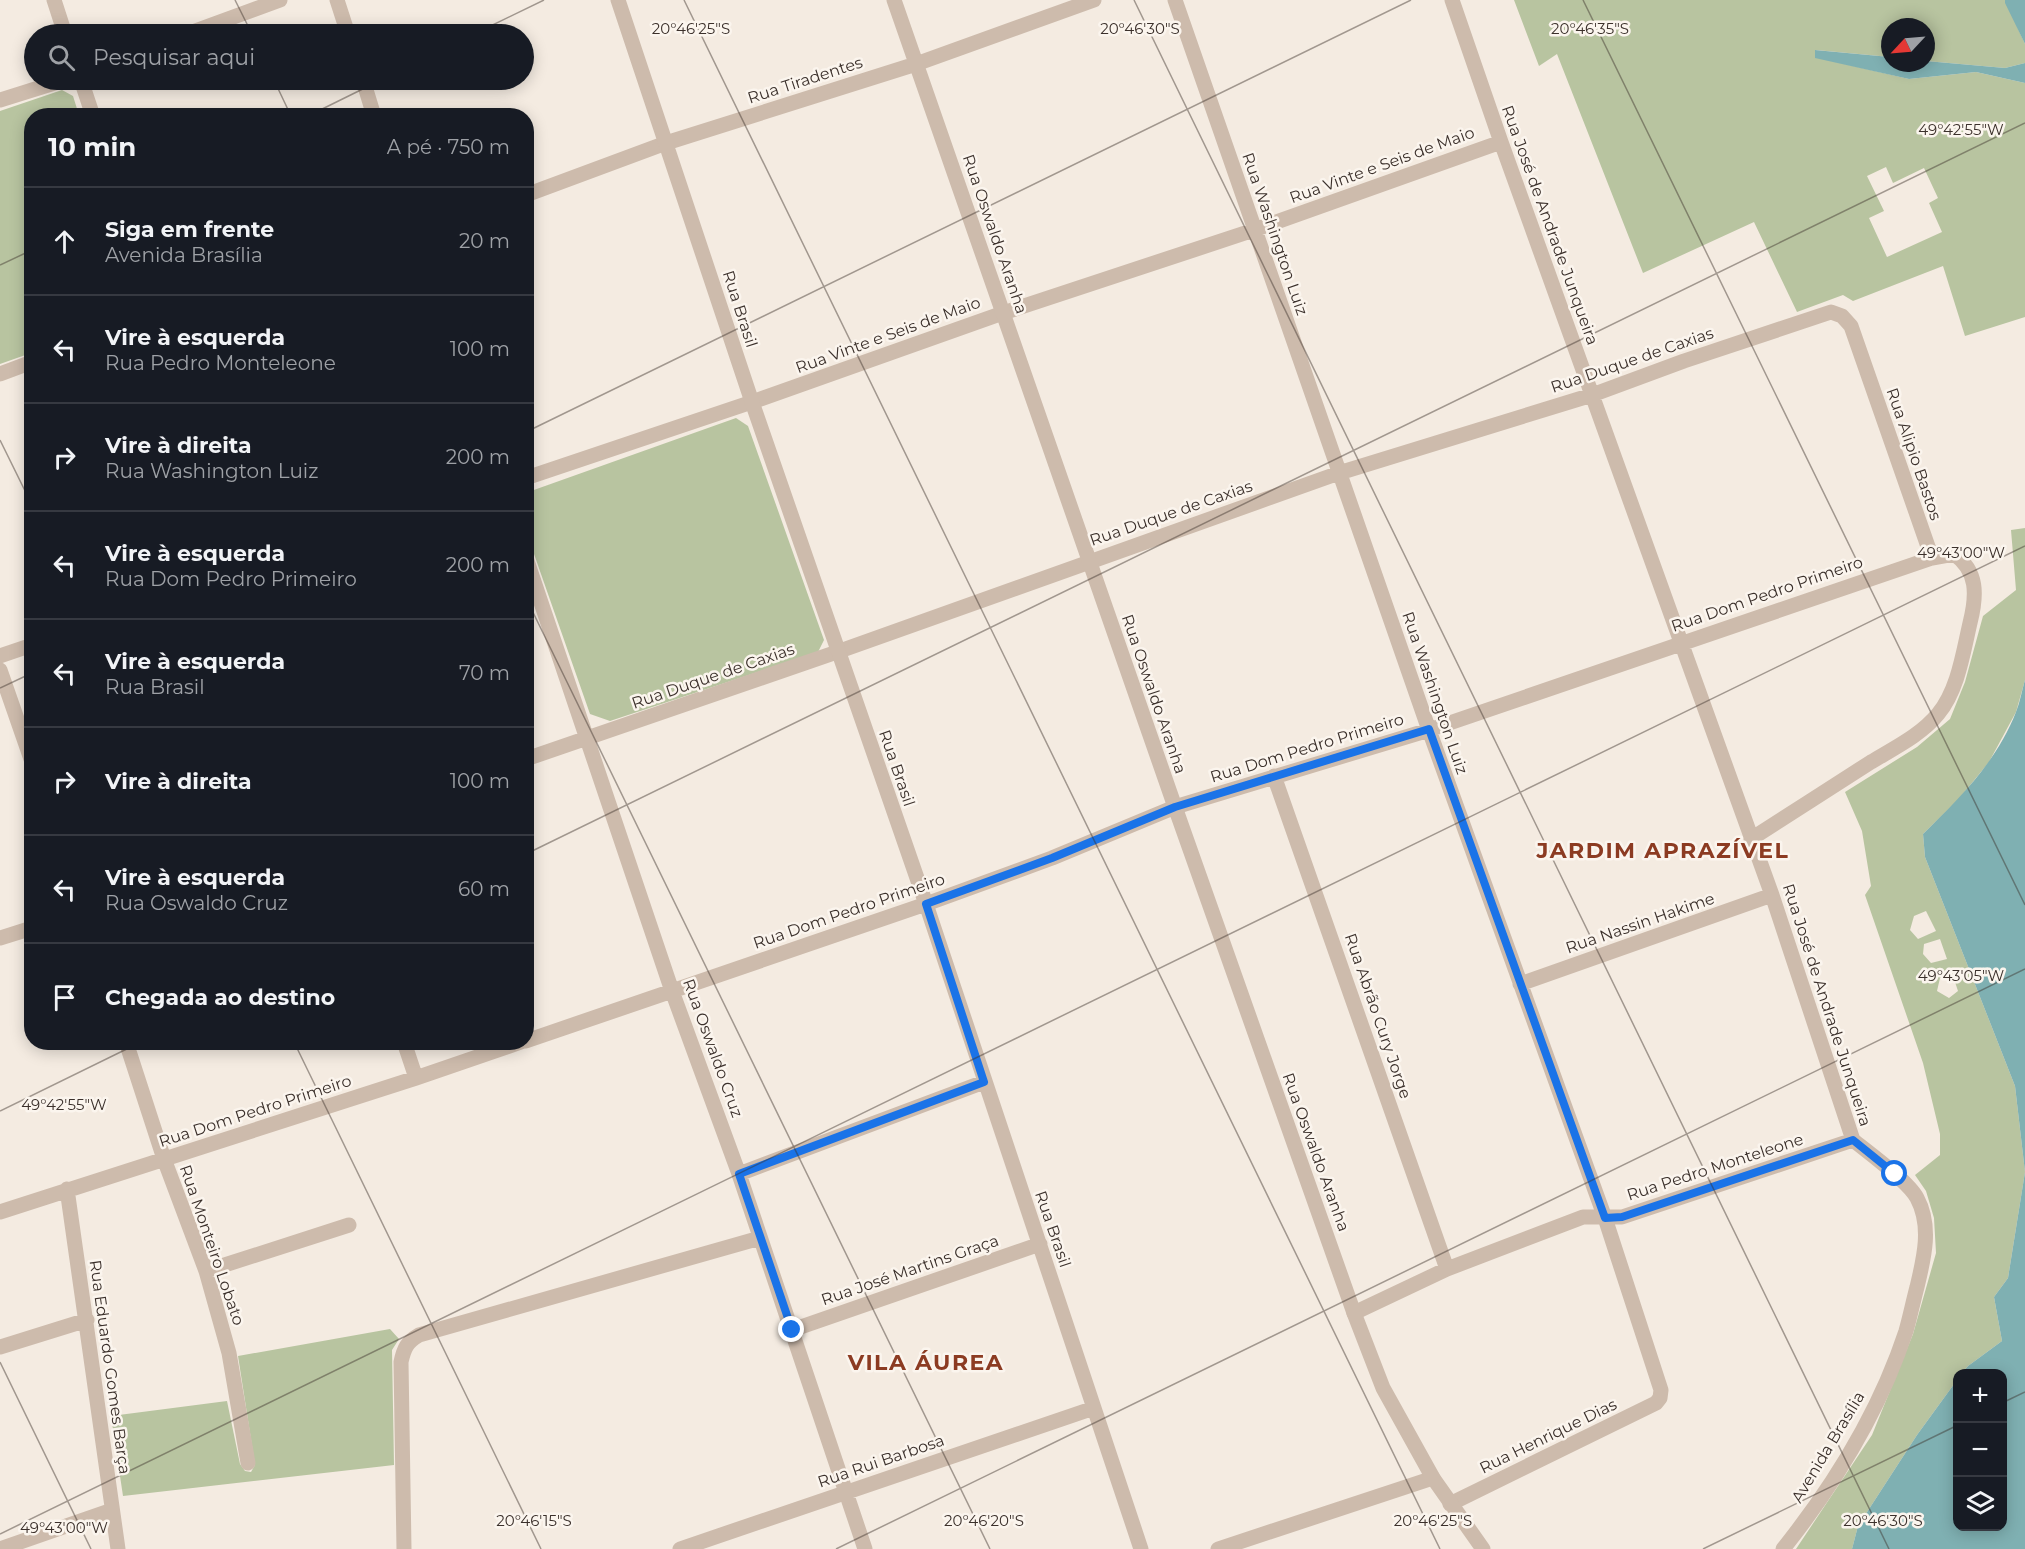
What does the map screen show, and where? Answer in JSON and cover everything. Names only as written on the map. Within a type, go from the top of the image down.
[{"type":"street","points":[[54,0],[62,24]]},
{"type":"street","points":[[214,24],[280,0]]},
{"type":"street","points":[[337,0],[345,24]]},
{"type":"street","name":"Rua Brasil","points":[[618,0],[837,652],[926,904],[1142,1549]]},
{"type":"street","name":"Rua Oswaldo Aranha","points":[[894,0],[1354,1313],[1383,1388],[1433,1478],[1483,1549]]},
{"type":"street","name":"Rua Tiradentes","points":[[534,192],[666,143],[916,64],[1094,0]]},
{"type":"street","name":"Rua Washington Luiz","points":[[1175,0],[1429,729],[1605,1218],[1661,1390],[1660,1398]]},
{"type":"street","name":"Rua José de Andrade Junqueira","points":[[1452,0],[1772,896],[1853,1140]]},
{"type":"street","points":[[0,100],[32,90]]},
{"type":"street","points":[[84,90],[90,108]]},
{"type":"street","points":[[366,90],[372,108]]},
{"type":"street","name":"Rua Vinte e Seis de Maio","points":[[534,475],[752,402],[1003,313],[1254,230],[1501,142]]},
{"type":"street","name":"Rua Duque de Caxias","points":[[534,756],[837,652],[1339,473],[1592,395],[1684,361],[1831,312]]},
{"type":"street","name":"Rua Alipio Bastos","points":[[1831,312],[1842,316],[1851,326],[1932,558]]},
{"type":"street","points":[[0,374],[24,365]]},
{"type":"street","points":[[1751,839],[1912,737],[1938,714],[1955,683],[1972,617],[1974,593],[1973,574],[1964,561],[1953,554],[1932,558]]},
{"type":"street","name":"Rua Dom Pedro Primeiro","points":[[534,1038],[926,904],[1052,858],[1175,807],[1429,729],[1932,558]]},
{"type":"street","name":"Rua Oswaldo Cruz","points":[[534,581],[672,990],[739,1174],[865,1549]]},
{"type":"street","points":[[0,656],[24,648]]},
{"type":"street","points":[[0,670],[24,739]]},
{"type":"street","name":"Rua Abrão Cury Jorge","points":[[1274,776],[1447,1269]]},
{"type":"street","name":"Rua Nassin Hakime","points":[[1520,984],[1772,896]]},
{"type":"street","points":[[0,938],[24,930]]},
{"type":"street","name":"Rua Monteiro Lobato","points":[[129,1050],[164,1159],[206,1271],[229,1353],[248,1463]]},
{"type":"street","points":[[407,1050],[416,1078]]},
{"type":"street","name":"Rua Dom Pedro Primeiro","points":[[0,1212],[498,1050]]},
{"type":"street","points":[[739,1174],[984,1082]]},
{"type":"street","name":"Rua Pedro Monteleone","points":[[1354,1313],[1447,1269],[1583,1217],[1622,1217],[1853,1140]]},
{"type":"street","name":"Avenida Brasília","points":[[1783,1549],[1830,1483],[1860,1433],[1885,1383],[1906,1331],[1925,1252],[1925,1226],[1917,1198],[1895,1174],[1853,1140]]},
{"type":"street","name":"Rua Eduardo Gomes Barça","points":[[67,1189],[118,1549]]},
{"type":"street","points":[[206,1271],[349,1225]]},
{"type":"street","points":[[404,1549],[401,1362],[408,1342],[419,1335],[760,1238]]},
{"type":"street","name":"Rua José Martins Graça","points":[[792,1330],[1040,1244]]},
{"type":"street","points":[[0,1347],[87,1320]]},
{"type":"street","name":"Rua Henrique Dias","points":[[1450,1504],[1656,1403],[1660,1398]]},
{"type":"street","name":"Rua Rui Barbosa","points":[[680,1549],[1094,1408]]},
{"type":"street","points":[[1218,1549],[1433,1478]]},
{"type":"street","points":[[0,1549],[112,1510]]},
{"type":"green space","points":[[1514,0],[2005,0],[2025,44],[2025,63],[2005,68],[1935,62],[1935,18],[1881,18],[1881,56],[1816,50],[1815,57],[1909,79],[1976,72],[2025,83],[2025,317],[1965,336],[1943,266],[1853,301],[1843,295],[1797,312],[1754,222],[1643,273],[1557,54],[1539,66]],"holes":[[[1886,167],[1893,183],[1924,168],[1938,198],[1929,203],[1942,232],[1887,257],[1869,218],[1884,211],[1867,176]]]},
{"type":"green space","points":[[62,90],[73,96],[77,108],[24,108],[24,355],[0,364],[0,111]]},
{"type":"green space","points":[[736,418],[748,426],[824,640],[818,652],[610,721],[590,714],[534,554],[534,490]]},
{"type":"green space","points":[[2025,528],[2025,680],[2016,712],[1989,762],[1958,800],[1923,834],[1925,857],[2015,1086],[2025,1172],[2008,1278],[1994,1297],[2002,1341],[1965,1369],[1953,1369],[1953,1386],[1917,1435],[1858,1526],[1852,1549],[1796,1549],[1872,1435],[1913,1334],[1936,1253],[1934,1218],[1926,1191],[1915,1175],[1940,1155],[1940,1134],[1923,1063],[1865,895],[1871,886],[1862,831],[1845,792],[1917,747],[1950,719],[1965,682],[1983,616],[2016,590],[2011,530]],"holes":[[[1926,911],[1936,931],[1918,939],[1910,930],[1914,916]],[[1940,939],[1947,959],[1931,963],[1923,954],[1924,944]],[[1952,973],[1958,991],[1949,998],[1937,991],[1940,978]]]},
{"type":"green space","points":[[390,1329],[399,1339],[392,1350],[394,1465],[123,1496],[111,1416],[227,1401],[240,1464],[245,1471],[251,1472],[255,1465],[238,1356]]},
{"type":"water","points":[[2005,0],[2025,0],[2025,44],[2005,3]]},
{"type":"water","points":[[1815,50],[1881,56],[1881,72],[1935,72],[1935,62],[2005,68],[2025,63],[2025,83],[1976,72],[1909,79],[1815,58]]},
{"type":"water","points":[[2025,680],[2025,1172],[2015,1086],[1925,857],[1923,834],[1964,792],[1999,747],[2016,712]]},
{"type":"water","points":[[2025,1172],[2025,1549],[1852,1549],[1858,1526],[1917,1435],[1953,1386],[1953,1531],[2007,1531],[2007,1369],[1965,1369],[2002,1341],[1994,1297],[2008,1278]]},
{"type":"district","name":"JARDIM APRAZÍVEL","points":[[1663,850]]},
{"type":"district","name":"VILA ÁUREA","points":[[926,1362]]},
{"type":"route","points":[[792,1330],[739,1174],[984,1082],[926,904],[1052,858],[1175,807],[1429,729],[1605,1218],[1622,1217],[1853,1140],[1895,1174]]}]
